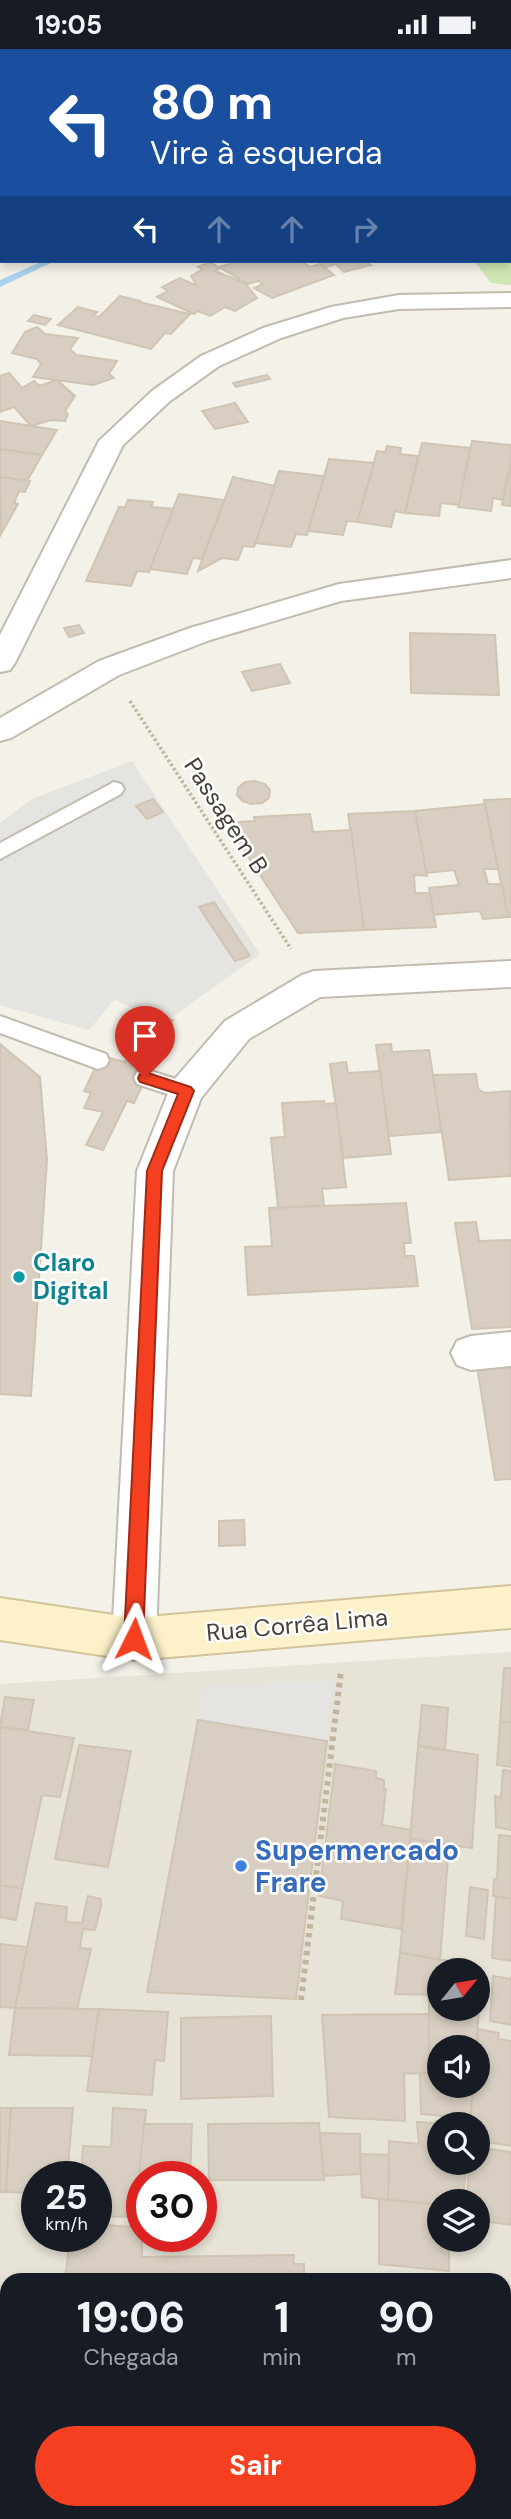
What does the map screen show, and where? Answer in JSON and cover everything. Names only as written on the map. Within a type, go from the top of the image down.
[{"type":"street","points":[[0,663],[112,441],[161,396],[211,361],[272,333],[339,312],[399,302],[511,300]]},
{"type":"street","points":[[0,731],[109,668],[200,633],[339,593],[511,569]]},
{"type":"street","points":[[134,1639],[155,1171],[186,1091],[237,1030],[314,984],[511,974]]},
{"type":"street","points":[[471,1353],[511,1349]]},
{"type":"street","name":"Rua Corrêa Lima","points":[[0,1619],[134,1639],[511,1607]]},
{"type":"lane","points":[[0,852],[114,789]]},
{"type":"lane","points":[[0,1024],[98,1060]]},
{"type":"lane","points":[[145,1078],[186,1091]]},
{"type":"path","name":"Passagem B","points":[[109,668],[314,984]]},
{"type":"path","points":[[301,2000],[346,1621]]},
{"type":"shaded area","points":[[132,761],[260,954],[167,1021],[114,1000],[89,1030],[0,1005],[0,823],[32,799]]},
{"type":"shaded area","points":[[511,1652],[511,2273],[0,2273],[0,1684]]},
{"type":"shaded area","points":[[334,1681],[327,1741],[198,1720],[205,1684]]},
{"type":"green space","points":[[476,263],[511,263],[511,285],[491,283]]},
{"type":"building","points":[[211,263],[220,268],[215,271],[245,283],[257,298],[235,311],[225,307],[210,316],[198,311],[194,314],[157,297],[168,291],[162,287],[180,278],[197,286],[191,276],[203,269],[198,267]]},
{"type":"building","points":[[232,263],[304,263],[310,267],[320,264],[334,275],[272,298],[254,288],[263,284],[258,281],[248,284],[219,267]]},
{"type":"building","points":[[322,263],[371,265],[344,272],[336,264],[326,267]]},
{"type":"building","points":[[120,296],[190,314],[171,334],[165,333],[151,349],[58,325],[78,307],[97,312],[93,316],[99,317]]},
{"type":"building","points":[[34,315],[51,319],[45,325],[28,321]]},
{"type":"building","points":[[37,327],[45,334],[78,338],[70,349],[76,355],[117,361],[109,374],[114,378],[93,385],[33,377],[41,364],[37,359],[12,353],[25,332]]},
{"type":"building","points":[[9,373],[22,388],[34,381],[39,386],[57,380],[75,396],[65,411],[68,414],[65,421],[51,420],[31,426],[14,407],[0,412],[0,376]]},
{"type":"building","points":[[267,375],[270,379],[236,387],[233,383]]},
{"type":"building","points":[[235,403],[248,422],[215,429],[202,411]]},
{"type":"building","points":[[0,421],[57,430],[42,455],[0,449]]},
{"type":"building","points":[[472,441],[511,445],[511,462],[503,500],[493,498],[491,511],[458,507]]},
{"type":"building","points":[[422,443],[470,448],[459,505],[441,503],[439,516],[405,513]]},
{"type":"building","points":[[387,446],[401,448],[400,454],[418,456],[405,513],[395,511],[391,527],[357,522],[377,451],[385,452]]},
{"type":"building","points":[[0,449],[42,455],[27,481],[0,477]]},
{"type":"building","points":[[329,459],[374,463],[357,522],[347,521],[343,535],[308,531]]},
{"type":"building","points":[[511,462],[511,506],[502,505]]},
{"type":"building","points":[[279,471],[324,476],[307,535],[296,534],[291,547],[255,543]]},
{"type":"building","points":[[0,477],[30,481],[25,492],[19,491],[14,503],[18,504],[1,534]]},
{"type":"building","points":[[233,477],[275,486],[254,547],[243,546],[238,560],[222,558],[198,571]]},
{"type":"building","points":[[179,494],[224,500],[202,559],[193,558],[187,574],[149,569]]},
{"type":"building","points":[[128,500],[153,502],[151,507],[173,509],[149,572],[137,571],[131,586],[86,581],[119,507],[125,507]]},
{"type":"building","points":[[79,625],[84,633],[69,637],[64,628]]},
{"type":"building","points":[[410,633],[495,635],[499,695],[411,693]]},
{"type":"building","points":[[280,664],[290,683],[252,691],[242,672]]},
{"type":"building","points":[[245,782],[265,784],[270,790],[269,798],[262,803],[242,801],[237,795],[238,788]]},
{"type":"building","points":[[153,799],[163,812],[147,819],[136,806]]},
{"type":"building","points":[[511,799],[511,917],[508,917],[484,800]]},
{"type":"building","points":[[485,804],[498,869],[484,869],[488,884],[502,884],[508,917],[483,919],[480,911],[433,915],[429,888],[459,885],[454,870],[426,873],[415,811]]},
{"type":"building","points":[[415,811],[427,876],[414,875],[415,893],[430,893],[436,927],[364,930],[348,814]]},
{"type":"building","points":[[310,814],[313,832],[351,830],[364,930],[298,933],[226,823],[255,821],[254,817]]},
{"type":"building","points":[[214,902],[250,956],[235,961],[199,907]]},
{"type":"building","points":[[148,1014],[173,1020],[134,1103],[127,1101],[103,1150],[86,1145],[103,1112],[84,1108],[91,1093],[84,1091],[101,1056],[125,1062]]},
{"type":"building","name":"Claro Digital","points":[[0,1044],[40,1077],[47,1160],[31,1396],[0,1394]]},
{"type":"building","points":[[391,1044],[392,1052],[429,1050],[442,1132],[389,1136],[376,1045]]},
{"type":"building","points":[[346,1062],[348,1073],[380,1071],[391,1154],[343,1158],[330,1064]]},
{"type":"building","points":[[476,1074],[478,1089],[485,1093],[510,1091],[511,1176],[449,1180],[433,1075]]},
{"type":"building","points":[[324,1101],[325,1104],[336,1103],[346,1187],[322,1189],[324,1206],[278,1208],[271,1138],[285,1137],[282,1103]]},
{"type":"building","points":[[406,1203],[411,1243],[404,1243],[405,1256],[414,1256],[418,1286],[248,1295],[245,1247],[272,1246],[269,1208]]},
{"type":"building","points":[[476,1222],[479,1241],[511,1240],[511,1327],[472,1329],[455,1223]]},
{"type":"building","points":[[511,1364],[511,1479],[495,1480],[477,1366]]},
{"type":"building","points":[[244,1520],[245,1545],[219,1546],[219,1521]]},
{"type":"building","points":[[504,1668],[511,1668],[511,1722],[500,1723]]},
{"type":"building","points":[[5,1697],[34,1700],[28,1730],[0,1727]]},
{"type":"building","points":[[422,1705],[448,1708],[445,1750],[418,1746]]},
{"type":"building","name":"Supermercado Frare","points":[[198,1720],[327,1741],[296,1999],[147,1992]]},
{"type":"building","points":[[511,1722],[511,1767],[497,1765],[500,1723]]},
{"type":"building","points":[[0,1727],[74,1738],[60,1797],[42,1795],[22,1889],[0,1885]]},
{"type":"building","points":[[79,1745],[131,1751],[108,1867],[55,1859]]},
{"type":"building","points":[[418,1746],[478,1755],[472,1848],[410,1839]]},
{"type":"building","points":[[335,1764],[376,1771],[376,1778],[384,1780],[386,1789],[382,1825],[411,1830],[401,1929],[341,1919],[343,1901],[319,1896]]},
{"type":"building","points":[[503,1770],[511,1771],[511,1830],[496,1827],[495,1796],[501,1798]]},
{"type":"building","points":[[499,1835],[511,1836],[511,1899],[493,1896],[494,1879],[497,1880]]},
{"type":"building","points":[[410,1839],[449,1845],[440,1958],[400,1953]]},
{"type":"building","points":[[0,1885],[22,1889],[16,1920],[0,1917]]},
{"type":"building","points":[[470,1887],[488,1890],[484,1939],[466,1936]]},
{"type":"building","points":[[88,1896],[101,1899],[101,1906],[95,1930],[83,1929],[80,1948],[91,1949],[77,2009],[15,2008],[36,1903],[67,1907],[66,1922],[82,1923]]},
{"type":"building","points":[[496,1896],[511,1899],[511,1961],[492,1958]]},
{"type":"building","points":[[0,1944],[27,1947],[15,2008],[0,2007]]},
{"type":"building","points":[[400,1953],[431,1958],[427,1958],[427,1995],[395,1994]]},
{"type":"building","points":[[493,1976],[511,1979],[511,2025],[490,2021]]},
{"type":"building","points":[[15,2008],[99,2009],[92,2056],[9,2055]]},
{"type":"building","points":[[99,2009],[168,2012],[164,2061],[155,2060],[152,2095],[87,2091]]},
{"type":"building","points":[[427,2014],[427,2074],[404,2073],[405,2121],[329,2117],[322,2015]]},
{"type":"building","points":[[271,2016],[273,2096],[181,2099],[181,2018]]},
{"type":"building","points":[[429,2021],[478,2021],[477,2035],[429,2035]]},
{"type":"building","points":[[478,2029],[499,2033],[498,2039],[511,2041],[511,2146],[490,2142],[490,2112],[471,2112],[472,2098],[490,2098],[490,2035],[478,2035]]},
{"type":"building","points":[[420,2073],[427,2073],[427,2098],[472,2098],[471,2112],[421,2114]]},
{"type":"building","points":[[0,2108],[11,2108],[6,2192],[0,2192]]},
{"type":"building","points":[[11,2108],[73,2108],[68,2161],[21,2161],[21,2192],[6,2192]]},
{"type":"building","points":[[113,2108],[146,2110],[141,2161],[126,2161],[126,2217],[112,2216],[112,2161],[82,2161],[83,2146],[111,2147]]},
{"type":"building","points":[[417,2122],[427,2123],[427,2175],[465,2175],[464,2189],[427,2189],[427,2204],[388,2200],[389,2141],[419,2144]]},
{"type":"building","points":[[319,2123],[324,2180],[217,2180],[217,2161],[209,2161],[208,2124]]},
{"type":"building","points":[[144,2124],[192,2124],[191,2161],[140,2161]]},
{"type":"building","points":[[320,2133],[360,2134],[361,2174],[324,2176]]},
{"type":"building","points":[[490,2149],[511,2152],[511,2225],[490,2222],[490,2189],[468,2189],[468,2175],[490,2175]]},
{"type":"building","points":[[360,2154],[389,2155],[388,2200],[362,2197]]},
{"type":"building","points":[[379,2199],[427,2204],[427,2252],[449,2252],[449,2271],[379,2264]]},
{"type":"building","points":[[112,2225],[126,2227],[126,2252],[142,2252],[142,2257],[294,2255],[293,2264],[304,2264],[304,2273],[66,2273],[68,2252],[112,2252]]},
{"type":"waterway","points":[[0,284],[46,263]]},
{"type":"place","name":"Claro Digital","points":[[19,1277]]},
{"type":"place","name":"Supermercado Frare","points":[[241,1866]]},
{"type":"route","points":[[134,1639],[155,1171],[186,1091],[145,1078]]}]
